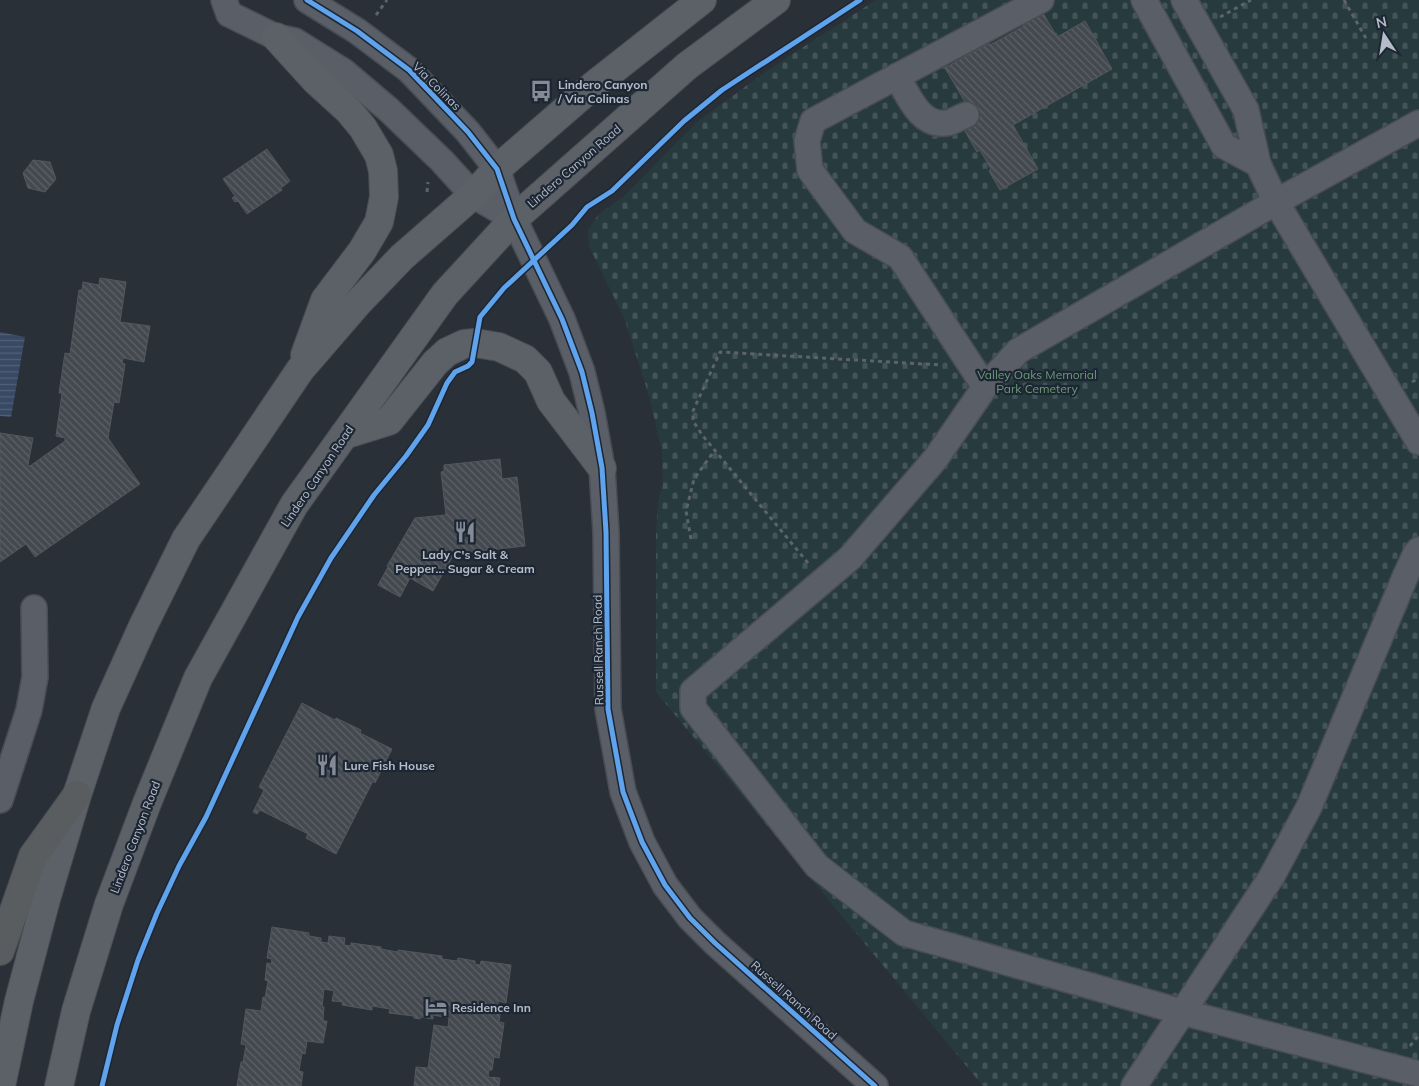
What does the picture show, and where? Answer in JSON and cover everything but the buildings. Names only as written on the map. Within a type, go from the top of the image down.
[{"type":"highway","points":[[0,951],[33,856],[77,795]]},
{"type":"main road","points":[[1,1086],[19,1001],[46,899],[77,795],[106,708],[143,626],[186,539],[300,370],[356,304],[402,257],[473,195],[497,169],[594,85],[702,0]]},
{"type":"main road","name":"Lindero Canyon Road","points":[[59,1086],[76,1012],[109,904],[147,803],[198,678],[294,505],[445,294],[514,219],[687,66],[776,0]]},
{"type":"main road","points":[[276,37],[316,81],[350,111],[363,128],[378,155],[383,172],[384,197],[379,222],[362,251],[325,300],[300,370]]},
{"type":"main road","points":[[344,435],[389,421],[435,363],[448,352],[464,344],[475,343],[499,347],[525,359],[538,372],[551,401],[602,468]]},
{"type":"street","points":[[224,0],[229,14],[276,37],[295,41],[342,72],[389,110],[442,161],[473,195],[514,219]]},
{"type":"street","name":"Via Colinas","points":[[307,0],[357,31],[409,70],[468,132],[497,169],[514,219]]},
{"type":"street","points":[[979,377],[900,258],[855,231],[810,170],[806,141],[813,122],[1041,0]]},
{"type":"street","points":[[1144,0],[1224,146],[1258,164]]},
{"type":"street","points":[[1184,0],[1246,110],[1258,164],[1276,202],[1419,442]]},
{"type":"street","points":[[897,76],[917,111],[932,121],[947,122],[966,115]]},
{"type":"street","points":[[1419,123],[1276,202],[1018,351],[979,377],[936,458],[850,558],[693,691],[694,708],[817,866],[904,933],[1182,1012],[1419,1074]]},
{"type":"street","name":"Russell Ranch Road","points":[[514,219],[562,319],[582,372],[592,413],[602,468],[606,532],[608,710],[623,792],[642,842],[665,885],[690,918],[715,943],[875,1086]]},
{"type":"street","points":[[1134,1086],[1272,876],[1309,808],[1405,577],[1419,550]]},
{"type":"street","points":[[0,800],[29,710],[35,677],[34,608]]},
{"type":"path","points":[[376,15],[386,0]]},
{"type":"path","points":[[1200,28],[1251,0]]},
{"type":"path","points":[[1344,0],[1367,40]]},
{"type":"path","points":[[823,582],[693,421],[693,410],[720,352],[979,377]]},
{"type":"path","points":[[691,538],[686,511],[694,479],[715,450]]},
{"type":"green space","name":"Valley Oaks Memorial Park Cemetery","points":[[876,0],[1419,0],[1419,1086],[983,1086],[656,692],[656,536],[658,502],[663,484],[662,452],[650,399],[625,320],[589,246],[588,230],[598,215],[624,196],[697,122],[771,68]]},
{"type":"water","points":[[0,332],[25,337],[11,417],[0,416]]},
{"type":"cycle path","points":[[307,0],[357,31],[409,70],[468,132],[497,169],[514,219],[562,319],[582,372],[602,468],[606,532],[608,709],[623,792],[642,842],[665,885],[690,918],[715,943],[875,1086]]},
{"type":"cycle path","points":[[102,1086],[117,1025],[138,960],[157,913],[179,866],[206,817],[298,617],[331,558],[374,495],[406,456],[428,425],[447,383],[455,372],[472,362],[480,317],[504,288],[572,225],[587,207],[612,191],[684,121],[722,90],[860,0]]},
{"type":"place","name":"Lindero Canyon / Via Colinas","points":[[541,91]]},
{"type":"place","name":"Lady C's Salt & Pepper... Sugar & Cream","points":[[465,532]]},
{"type":"place","name":"Lure Fish House","points":[[327,765]]},
{"type":"place","name":"Residence Inn","points":[[436,1007]]}]
